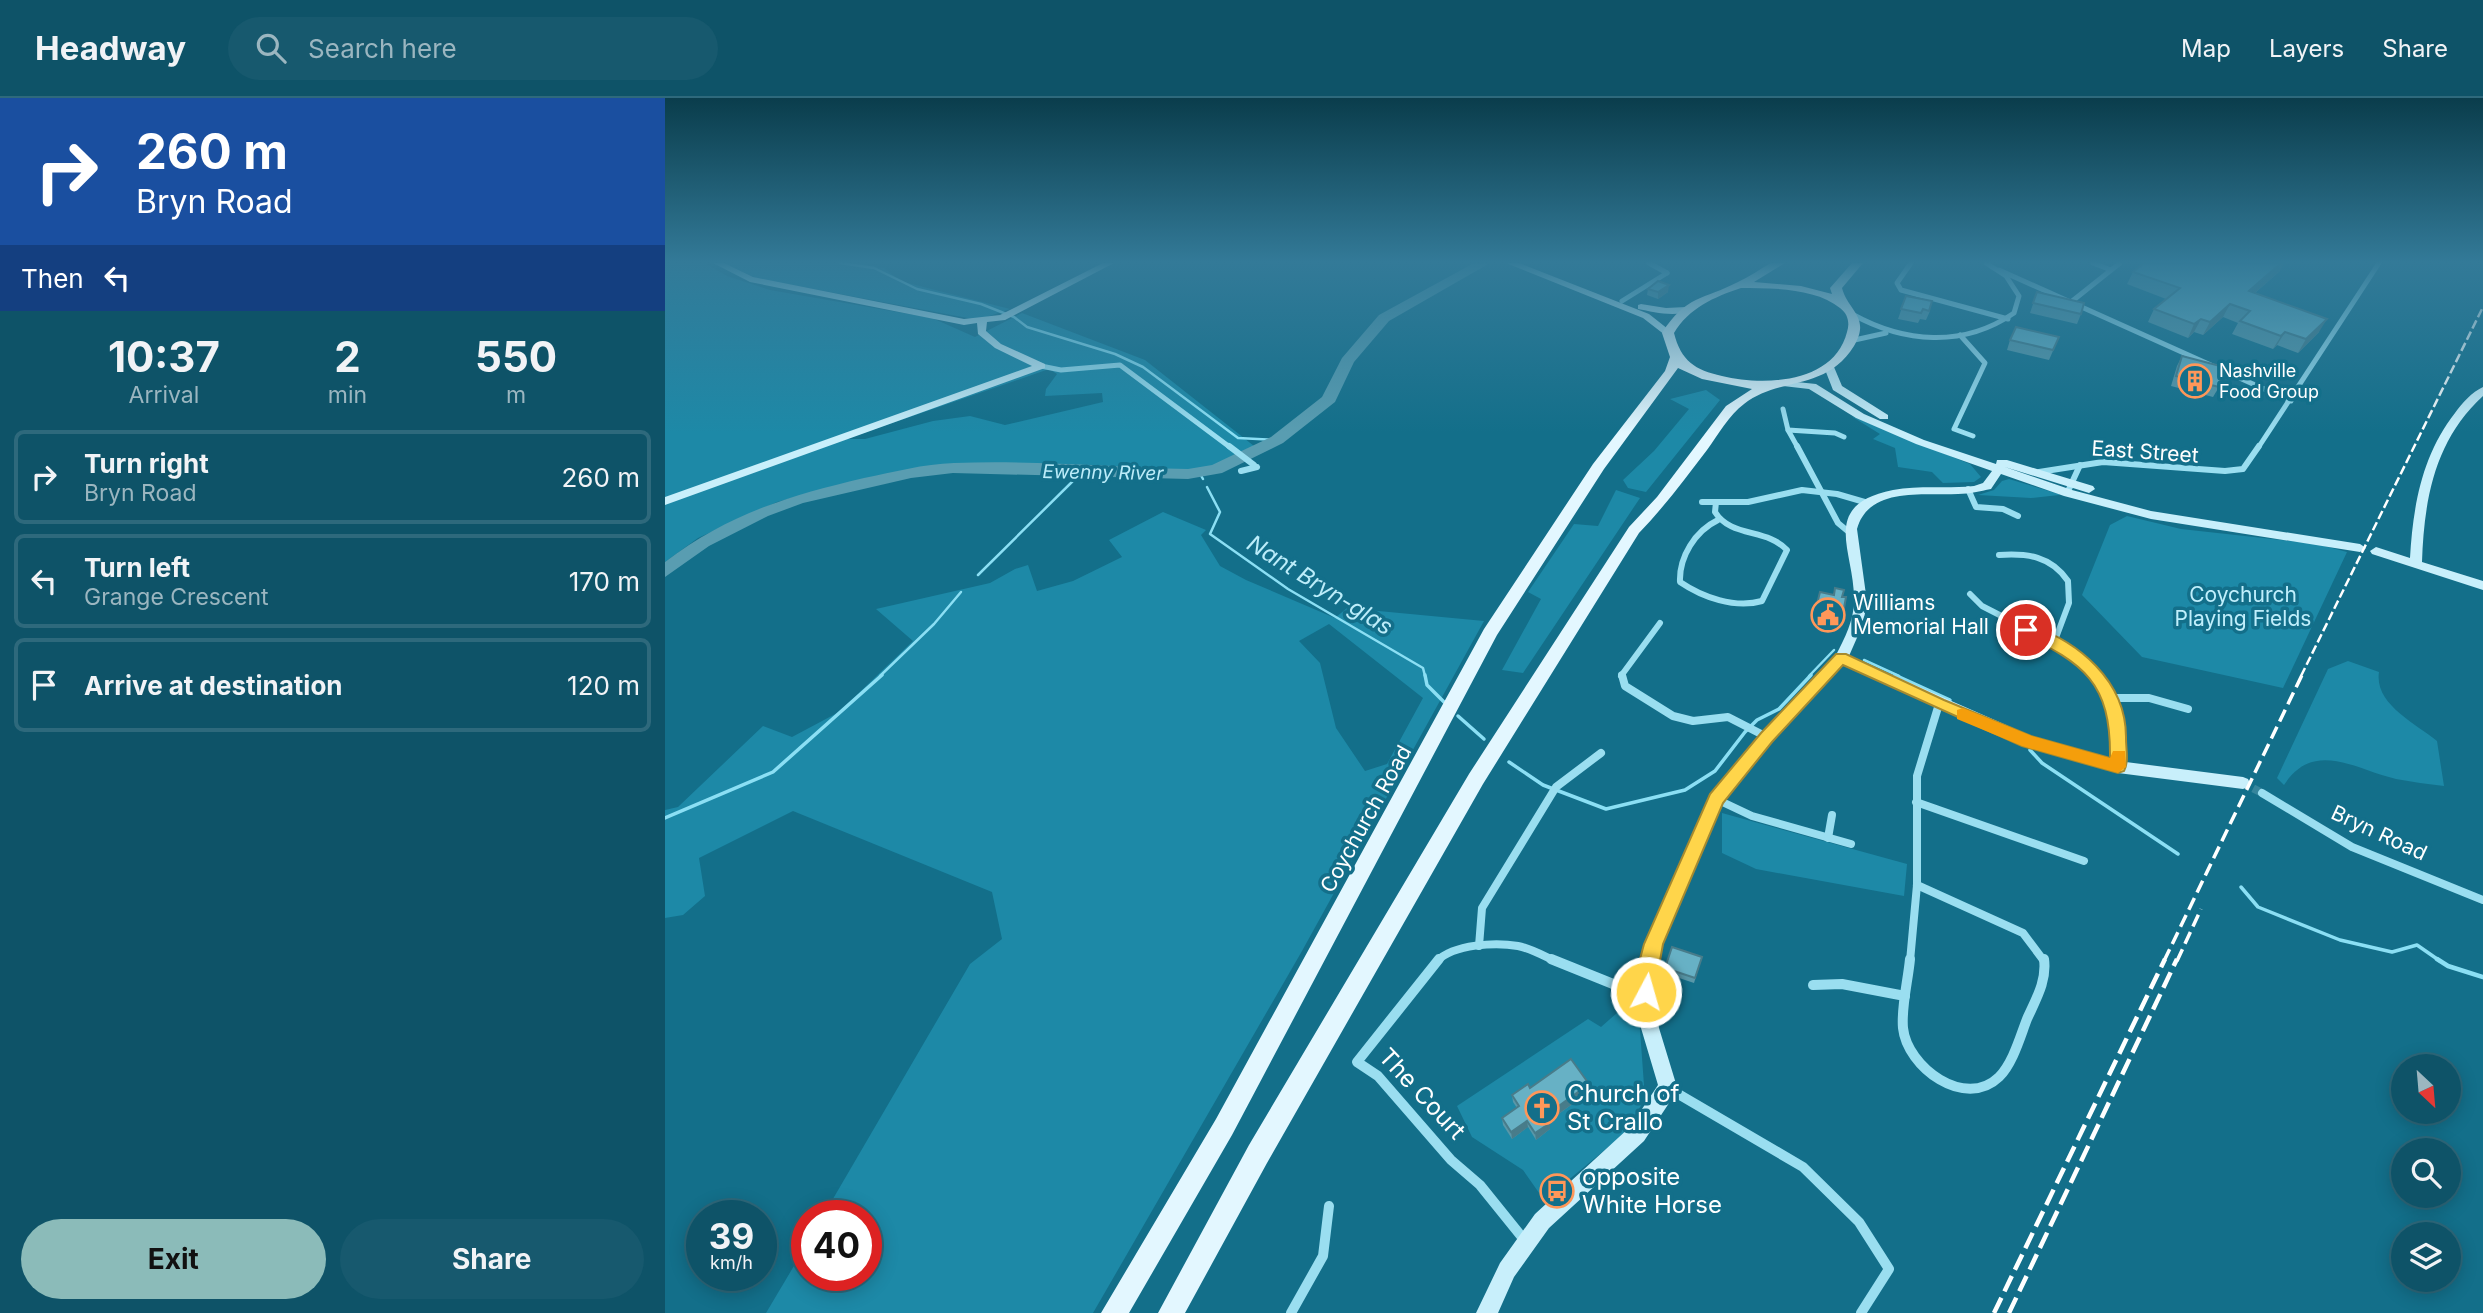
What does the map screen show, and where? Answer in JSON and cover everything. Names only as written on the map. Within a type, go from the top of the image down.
[{"type":"main road","points":[[1678,320],[1668,332],[1675,359],[1682,366],[1707,376],[1764,387],[1787,384],[1829,367],[1850,341],[1854,331],[1852,320]]},
{"type":"main road","name":"Coychurch Road","points":[[1114,1313],[1224,1127],[1490,633],[1598,467],[1671,371],[1675,359]]},
{"type":"main road","points":[[1171,1313],[1258,1154],[1476,779],[1634,530],[1662,500],[1731,409],[1739,401],[1764,387]]},
{"type":"street","points":[[953,320],[964,322],[994,320]]},
{"type":"street","points":[[1651,320],[1668,332]]},
{"type":"street","points":[[1862,320],[1887,332],[1918,337],[1960,335],[1995,326],[2007,320]]},
{"type":"street","points":[[2110,320],[2291,401],[2343,320]]},
{"type":"street","points":[[982,322],[981,332],[998,346],[1041,366],[1061,370],[1120,365],[1253,465],[1241,471]]},
{"type":"street","points":[[1850,341],[1887,332]]},
{"type":"street","points":[[1960,335],[1985,363],[1954,429],[1973,436]]},
{"type":"street","points":[[665,501],[1041,366]]},
{"type":"street","points":[[1829,367],[1837,388],[1875,413],[2000,466],[2035,472],[2069,489]]},
{"type":"street","points":[[1787,384],[1812,386],[1880,426],[2069,489],[2154,507],[2175,517],[2360,548]]},
{"type":"street","points":[[2416,564],[2417,521],[2439,443],[2464,405],[2483,390]]},
{"type":"street","name":"East Street","points":[[2035,472],[2056,472],[2080,464],[2117,463],[2215,473],[2243,469],[2291,401]]},
{"type":"street","points":[[1783,409],[1788,430],[1838,523],[1850,533]]},
{"type":"street","points":[[1788,430],[1835,433],[1844,437]]},
{"type":"street","points":[[2069,489],[2080,464]]},
{"type":"street","points":[[1861,1313],[1889,1269],[1859,1222],[1803,1167],[1668,1087],[1650,1028],[1646,974],[1654,944],[1716,799],[1760,733],[1841,658],[1850,641],[1861,603],[1850,533],[1857,513],[1868,503],[1907,491],[1987,486],[2000,466]]},
{"type":"street","points":[[1969,489],[1976,507],[2003,509],[2018,516]]},
{"type":"street","points":[[1702,502],[1748,502],[1802,491],[1822,491],[1868,503]]},
{"type":"street","points":[[1716,502],[1718,520]]},
{"type":"street","points":[[1718,520],[1780,541],[1787,550],[1762,601],[1755,605],[1740,605],[1688,588],[1680,582],[1679,572],[1700,531],[1718,520]]},
{"type":"street","points":[[2376,551],[2483,586]]},
{"type":"street","points":[[1999,555],[2039,555],[2051,562],[2070,582],[2072,592],[2054,643]]},
{"type":"street","points":[[1971,594],[1982,607],[2084,661],[2100,678],[2118,723],[2118,767]]},
{"type":"street","points":[[1660,623],[1622,673],[1621,679],[1625,686],[1683,719],[1728,717],[1747,724],[1760,733]]},
{"type":"street","points":[[1841,658],[1938,704],[2028,741],[2118,767],[2243,783]]},
{"type":"street","points":[[2110,698],[2149,698],[2188,709]]},
{"type":"street","points":[[1917,884],[2023,933],[2044,957],[2046,975],[2010,1060],[1999,1077],[1985,1086],[1951,1087],[1934,1078],[1911,1051],[1903,1029],[1917,884],[1916,802],[1920,766],[1938,704]]},
{"type":"street","points":[[1479,946],[1482,908],[1556,787],[1601,753]]},
{"type":"street","name":"Bryn Road","points":[[2262,793],[2352,847],[2483,900]]},
{"type":"street","points":[[1716,799],[1752,816],[1851,844]]},
{"type":"street","points":[[1916,802],[1931,805],[2084,861]]},
{"type":"street","points":[[1828,838],[1832,815]]},
{"type":"street","name":"The Court","points":[[1526,1242],[1480,1185],[1451,1160],[1378,1076],[1357,1062],[1401,1001],[1443,956],[1479,946],[1519,946],[1537,951],[1623,988],[1646,992]]},
{"type":"street","points":[[1813,985],[1842,984],[1905,996]]},
{"type":"street","points":[[1487,1313],[1507,1270],[1526,1242],[1551,1212],[1637,1134],[1668,1087]]},
{"type":"street","points":[[1291,1313],[1323,1256],[1329,1206]]},
{"type":"green space","points":[[665,320],[936,320],[975,337],[1009,320],[1040,320],[1145,360],[1254,446],[1209,468],[1198,470],[963,464],[926,468],[843,484],[777,502],[698,538],[665,562]],"holes":[[[1049,369],[1057,374],[1046,389],[1045,396],[1102,393],[1103,402],[1005,425],[970,416],[933,421],[865,439],[846,439]]]},
{"type":"green space","points":[[1706,390],[1720,400],[1646,492],[1628,488],[1623,480],[1654,451],[1689,409],[1670,399]]},
{"type":"green space","points":[[1851,416],[1970,464],[1981,477],[1974,482],[1943,483],[1932,472],[1898,467],[1895,448],[1873,439],[1880,434]]},
{"type":"green space","points":[[2009,479],[2059,495],[2031,498],[1978,495],[1994,490],[2002,481]]},
{"type":"green space","points":[[1616,490],[1640,498],[1523,673],[1502,670],[1541,599],[1528,592],[1574,524],[1598,526]]},
{"type":"green space","points":[[1163,512],[1206,530],[1201,535],[1220,566],[1335,618],[1347,608],[1484,621],[1302,951],[1093,1313],[766,1313],[791,1271],[791,1291],[882,1291],[882,1200],[832,1200],[970,964],[1002,939],[992,892],[793,811],[699,858],[705,896],[683,915],[665,918],[665,810],[678,807],[763,726],[792,737],[839,712],[913,641],[876,609],[990,583],[1028,565],[1037,591],[1073,581],[1122,557],[1109,540]],"holes":[[[1329,624],[1423,698],[1387,764],[1365,771],[1336,728],[1320,663],[1299,641]]]},
{"type":"green space","name":"Coychurch Playing Fields","points":[[2127,516],[2181,529],[2317,544],[2347,552],[2283,688],[2142,657],[2082,595],[2110,525]]},
{"type":"green space","points":[[2348,661],[2379,672],[2379,683],[2389,703],[2437,741],[2444,786],[2396,779],[2350,764],[2322,760],[2308,763],[2296,771],[2284,785],[2277,778],[2328,669]]},
{"type":"green space","points":[[1722,813],[1907,864],[1904,896],[1756,869],[1722,853]]},
{"type":"green space","points":[[1626,1005],[1639,1016],[1645,1099],[1623,1135],[1544,1200],[1523,1170],[1472,1137],[1457,1106],[1588,1019],[1601,1027]],"holes":[[[1589,1091],[1546,1123],[1536,1139],[1528,1127],[1512,1138],[1504,1126],[1520,1113]]]},
{"type":"building","points":[[2183,320],[2200,320],[2194,324]]},
{"type":"building","points":[[2326,320],[2306,339],[2285,332],[2281,336],[2240,321]]},
{"type":"building","points":[[2016,327],[2059,337],[2053,350],[2010,340]]},
{"type":"building","points":[[2182,356],[2224,367],[2219,387],[2176,376]]},
{"type":"building","points":[[1835,588],[1844,590],[1842,597],[1846,597],[1843,614],[1839,613],[1838,617],[1815,612],[1820,592],[1834,595]]},
{"type":"building","points":[[1672,947],[1702,957],[1695,978],[1665,968]]},
{"type":"building","name":"Church of St Crallo","points":[[1571,1059],[1589,1084],[1545,1116],[1550,1123],[1535,1133],[1527,1121],[1511,1132],[1502,1118],[1519,1106],[1512,1095],[1528,1084],[1530,1088]]},
{"type":"waterway","points":[[1018,320],[1027,327],[1115,354],[1143,367],[1238,438],[1277,440]]},
{"type":"waterway","name":"Ewenny River","points":[[665,571],[703,542],[762,512],[798,499],[911,473],[953,468],[1188,474],[1216,469],[1277,440],[1329,399],[1347,361],[1383,320]]},
{"type":"waterway","points":[[978,575],[1082,472]]},
{"type":"waterway","name":"Nant Bryn-glas","points":[[1199,472],[1203,479]]},
{"type":"waterway","name":"Nant Bryn-glas","points":[[1207,487],[1220,512],[1210,534],[1288,589],[1423,668],[1425,676]]},
{"type":"waterway","points":[[880,676],[934,624],[961,592]]},
{"type":"waterway","name":"Nant Bryn-glas","points":[[1809,676],[1834,650]]},
{"type":"waterway","name":"Nant Bryn-glas","points":[[1864,660],[1899,676]]},
{"type":"waterway","points":[[665,818],[773,772],[882,675]]},
{"type":"waterway","name":"Nant Bryn-glas","points":[[1425,675],[1427,685],[1444,702]]},
{"type":"waterway","name":"Nant Bryn-glas","points":[[1509,762],[1543,785],[1606,809],[1685,790],[1715,771],[1745,732],[1757,720],[1779,709],[1811,675]]},
{"type":"waterway","name":"Nant Bryn-glas","points":[[1895,675],[1950,700]]},
{"type":"waterway","name":"Nant Bryn-glas","points":[[1458,716],[1484,739]]},
{"type":"waterway","name":"Nant Bryn-glas","points":[[2030,750],[2042,763],[2178,854]]},
{"type":"waterway","name":"Nant Bryn-glas","points":[[2241,887],[2258,907],[2340,940],[2392,952],[2417,945],[2438,960]]},
{"type":"waterway","name":"Nant Bryn-glas","points":[[2438,960],[2448,966],[2483,977]]},
{"type":"tunnel","points":[[2243,783],[2262,793]]},
{"type":"railway","points":[[2301,676],[2477,320]]},
{"type":"railway","points":[[2164,961],[2302,675]]},
{"type":"railway","points":[[2177,961],[2201,909]]},
{"type":"railway","points":[[1994,1313],[2165,959]]},
{"type":"railway","points":[[2009,1313],[2177,959]]},
{"type":"slow traffic","points":[[1963,714],[2028,741],[2082,758],[2118,767],[2119,755]]},
{"type":"place","name":"Nashville Food Group","points":[[2195,381]]},
{"type":"place","name":"Williams Memorial Hall","points":[[1828,615]]},
{"type":"place","name":"Church of St Crallo","points":[[1542,1108]]},
{"type":"place","name":"opposite White Horse","points":[[1557,1191]]},
{"type":"route","points":[[1646,992],[1646,974],[1654,944],[1716,799],[1767,737],[1841,658],[1938,704],[2028,741],[2118,767],[2118,723],[2100,678],[2072,652],[2026,630]]}]
